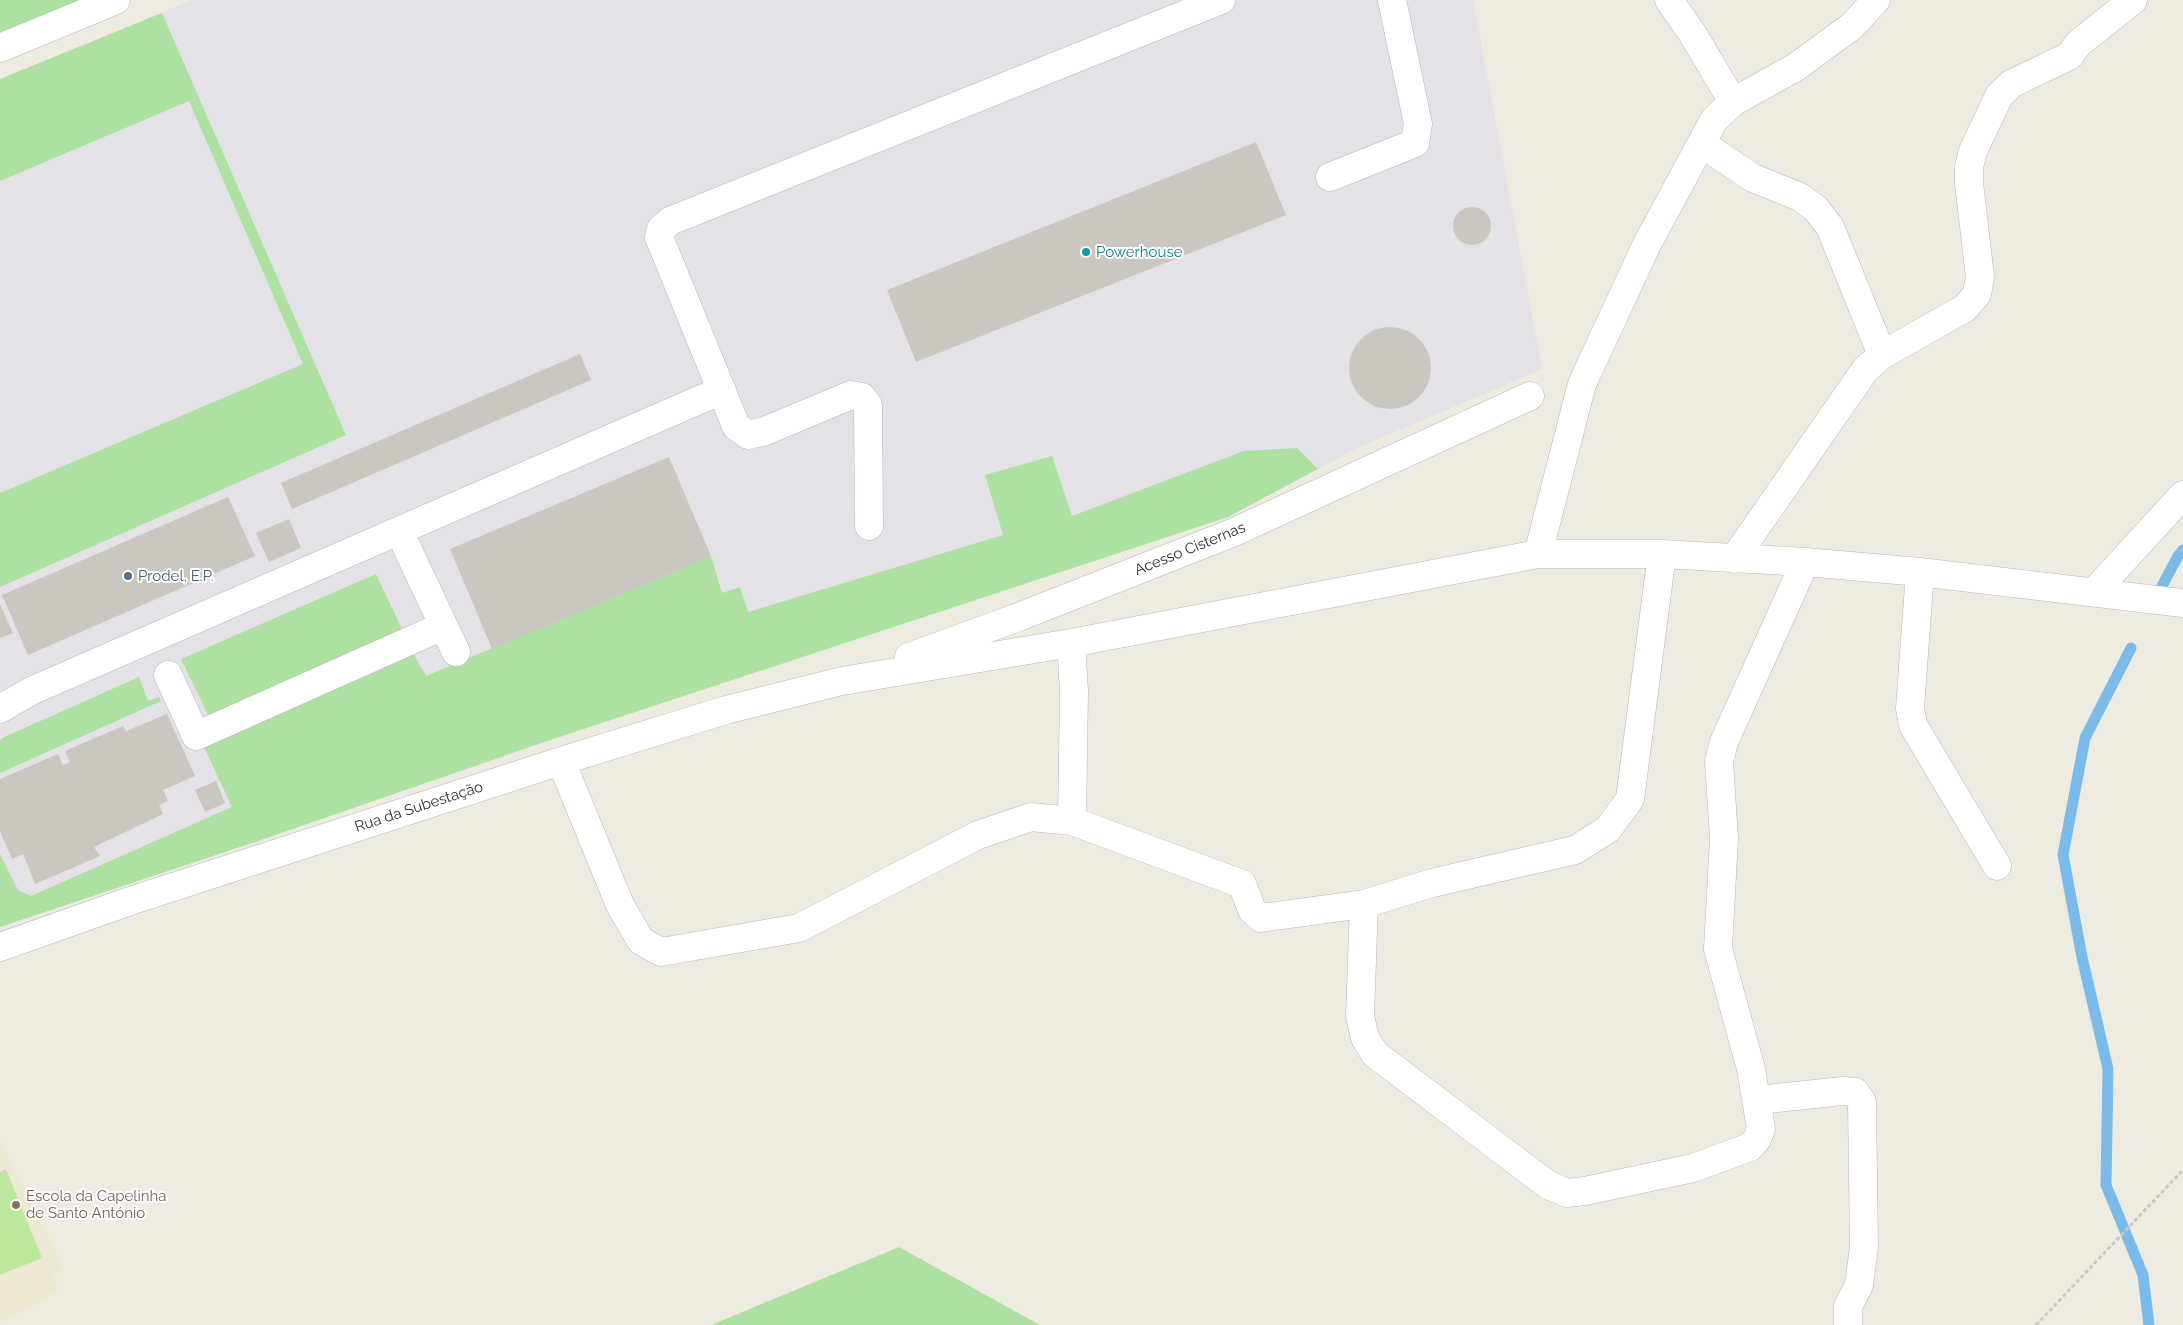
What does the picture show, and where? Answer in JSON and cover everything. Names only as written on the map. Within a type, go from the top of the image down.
[{"type":"street","points":[[0,48],[116,0]]},
{"type":"street","points":[[868,526],[868,405],[862,397],[851,395],[765,431],[748,435],[736,426],[659,237],[661,229],[670,221],[1221,0]]},
{"type":"street","points":[[1330,177],[1415,143],[1418,124],[1392,0]]},
{"type":"street","points":[[1669,0],[1692,33],[1733,102]]},
{"type":"street","points":[[1538,554],[1582,384],[1646,246],[1714,120],[1733,102],[1796,67],[1852,26],[1876,0]]},
{"type":"street","points":[[1734,559],[1865,370],[1882,355],[1965,308],[1977,294],[1980,277],[1969,167],[1972,151],[1999,96],[2012,84],[2069,56],[2079,43],[2133,0]]},
{"type":"street","points":[[1702,144],[1753,178],[1800,197],[1816,210],[1830,227],[1882,355]]},
{"type":"street","points":[[0,709],[30,691],[722,390]]},
{"type":"street","name":"Acesso Cisternas","points":[[842,681],[1016,618],[1232,533],[1530,396]]},
{"type":"street","points":[[2095,591],[2183,495]]},
{"type":"street","points":[[398,531],[456,652]]},
{"type":"street","points":[[842,681],[1071,643],[1538,554],[1662,554],[1805,562],[1920,572],[2095,591],[2183,603]]},
{"type":"street","points":[[561,761],[620,905],[641,941],[661,952],[799,928],[978,835],[1031,817],[1072,821],[1242,884],[1252,910],[1261,918],[1364,904],[1432,883],[1575,850],[1608,829],[1630,799],[1662,554]]},
{"type":"street","points":[[1364,904],[1360,1016],[1365,1038],[1375,1054],[1548,1186],[1567,1193],[1585,1191],[1692,1168],[1750,1147],[1757,1139],[1761,1129],[1758,1100],[1748,1054],[1718,948],[1724,838],[1719,762],[1724,742],[1805,562]]},
{"type":"street","points":[[1920,572],[1910,708],[1913,725],[1997,866]]},
{"type":"street","points":[[168,675],[196,736],[443,626]]},
{"type":"street","points":[[1071,643],[1074,690],[1072,821]]},
{"type":"street","name":"Rua da Subestação","points":[[0,947],[130,902],[561,761],[726,710],[842,681]]},
{"type":"street","points":[[1758,1100],[1843,1091],[1855,1092],[1862,1102],[1864,1247],[1858,1285],[1848,1306],[1848,1325]]},
{"type":"path","points":[[2036,1325],[2183,1170]]},
{"type":"shaded area","points":[[192,0],[1473,0],[1542,369],[1355,449],[1228,517],[762,668],[252,843],[0,927],[0,79]]},
{"type":"shaded area","name":"Escola da Capelinha de Santo António","points":[[0,1141],[63,1269],[52,1276],[59,1290],[0,1324]]},
{"type":"green space","points":[[0,0],[116,0],[0,48]]},
{"type":"green space","points":[[162,13],[346,435],[0,587],[0,493],[303,364],[189,101],[0,181],[0,79]]},
{"type":"green space","points":[[1297,448],[1318,469],[1228,517],[541,743],[252,843],[0,927],[0,854],[18,890],[31,896],[232,807],[204,747],[412,651],[426,676],[711,556],[722,593],[740,587],[748,612],[1003,535],[985,475],[1052,456],[1072,516],[1244,451]]},
{"type":"green space","points":[[376,574],[403,631],[210,719],[181,659]]},
{"type":"green space","points":[[139,677],[148,701],[159,697],[161,701],[0,773],[0,740],[2,738]]},
{"type":"green space","points":[[6,1169],[42,1258],[0,1275],[0,1172]]},
{"type":"green space","points":[[899,1247],[1040,1325],[711,1325]]},
{"type":"building","name":"Powerhouse","points":[[1256,142],[1286,215],[916,362],[887,290]]},
{"type":"building","points":[[1472,207],[1486,212],[1491,226],[1486,240],[1472,245],[1458,240],[1453,226],[1458,212]]},
{"type":"building","points":[[1390,327],[1406,330],[1419,339],[1428,352],[1431,368],[1428,384],[1419,397],[1406,406],[1390,409],[1374,406],[1361,397],[1352,384],[1349,368],[1352,352],[1361,339],[1374,330]]},
{"type":"building","points":[[580,354],[591,380],[292,509],[281,483]]},
{"type":"building","points":[[669,457],[711,556],[492,649],[450,549]]},
{"type":"building","name":"Prodel, E.P.","points":[[228,497],[255,556],[28,655],[2,595]]},
{"type":"building","points":[[289,519],[301,548],[269,562],[256,533]]},
{"type":"building","points":[[0,604],[13,633],[0,638]]},
{"type":"building","points":[[167,714],[195,776],[163,790],[168,801],[159,805],[163,814],[94,847],[100,856],[35,884],[23,854],[12,859],[0,831],[0,779],[58,754],[63,765],[70,762],[65,751],[123,726],[126,731]]},
{"type":"building","points":[[216,781],[225,803],[205,812],[195,790]]},
{"type":"waterway","points":[[2162,586],[2183,550]]},
{"type":"waterway","points":[[2131,648],[2085,738],[2063,855],[2082,957],[2108,1069],[2106,1185],[2143,1275],[2149,1325]]},
{"type":"place","name":"Powerhouse","points":[[1086,252]]},
{"type":"place","name":"Prodel, E.P.","points":[[128,576]]},
{"type":"place","name":"Escola da Capelinha de Santo António","points":[[16,1205]]}]
